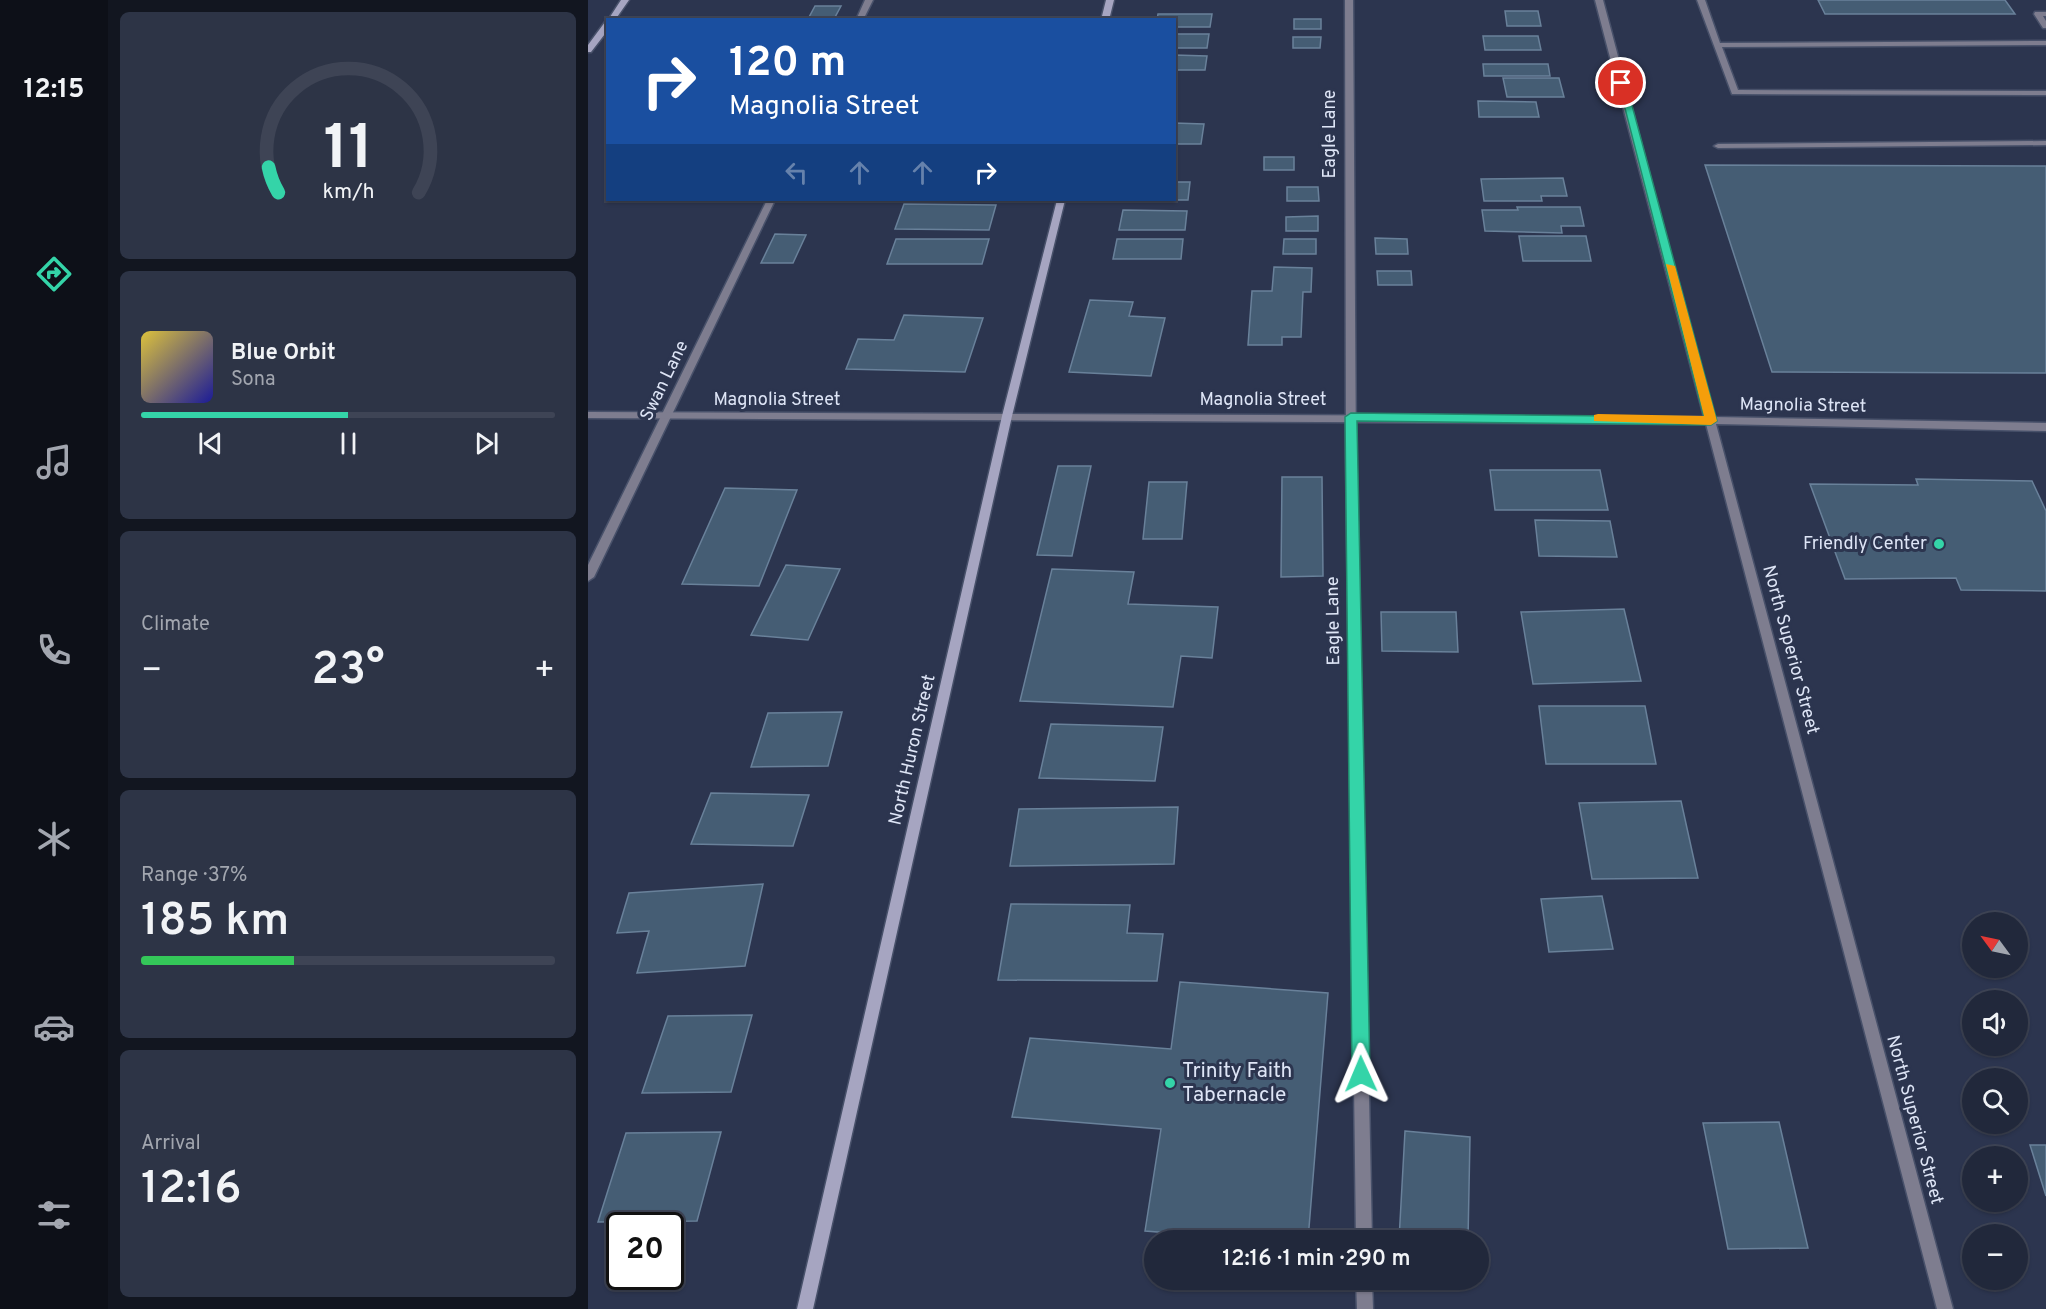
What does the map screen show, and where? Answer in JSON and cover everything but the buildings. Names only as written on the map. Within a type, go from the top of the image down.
[{"type":"street","points":[[612,18],[625,0]]},
{"type":"street","points":[[860,18],[868,0]]},
{"type":"street","points":[[1106,18],[1110,0]]},
{"type":"street","name":"Eagle Lane","points":[[1349,0],[1351,417],[1364,1230]]},
{"type":"street","name":"North Superior Street","points":[[1599,0],[1945,1309]]},
{"type":"street","points":[[1701,0],[1735,92],[2046,93]]},
{"type":"street","points":[[2046,14],[2038,14],[2046,26]]},
{"type":"street","points":[[588,50],[606,27]]},
{"type":"street","points":[[1717,45],[2046,43]]},
{"type":"street","points":[[1718,146],[2046,143]]},
{"type":"street","name":"Swan Lane","points":[[588,577],[771,201]]},
{"type":"street","name":"North Huron Street","points":[[805,1309],[1007,416],[1060,201]]},
{"type":"street","name":"Magnolia Street","points":[[588,416],[1351,417],[2046,427]]},
{"type":"street","points":[[1364,1290],[1365,1309]]},
{"type":"slow traffic","points":[[1598,418],[1711,421],[1670,266]]},
{"type":"place","name":"Friendly Center","points":[[1939,544]]},
{"type":"place","name":"Trinity Faith Tabernacle","points":[[1170,1083]]},
{"type":"route","points":[[1361,1074],[1351,417],[1711,421],[1621,83]]}]
